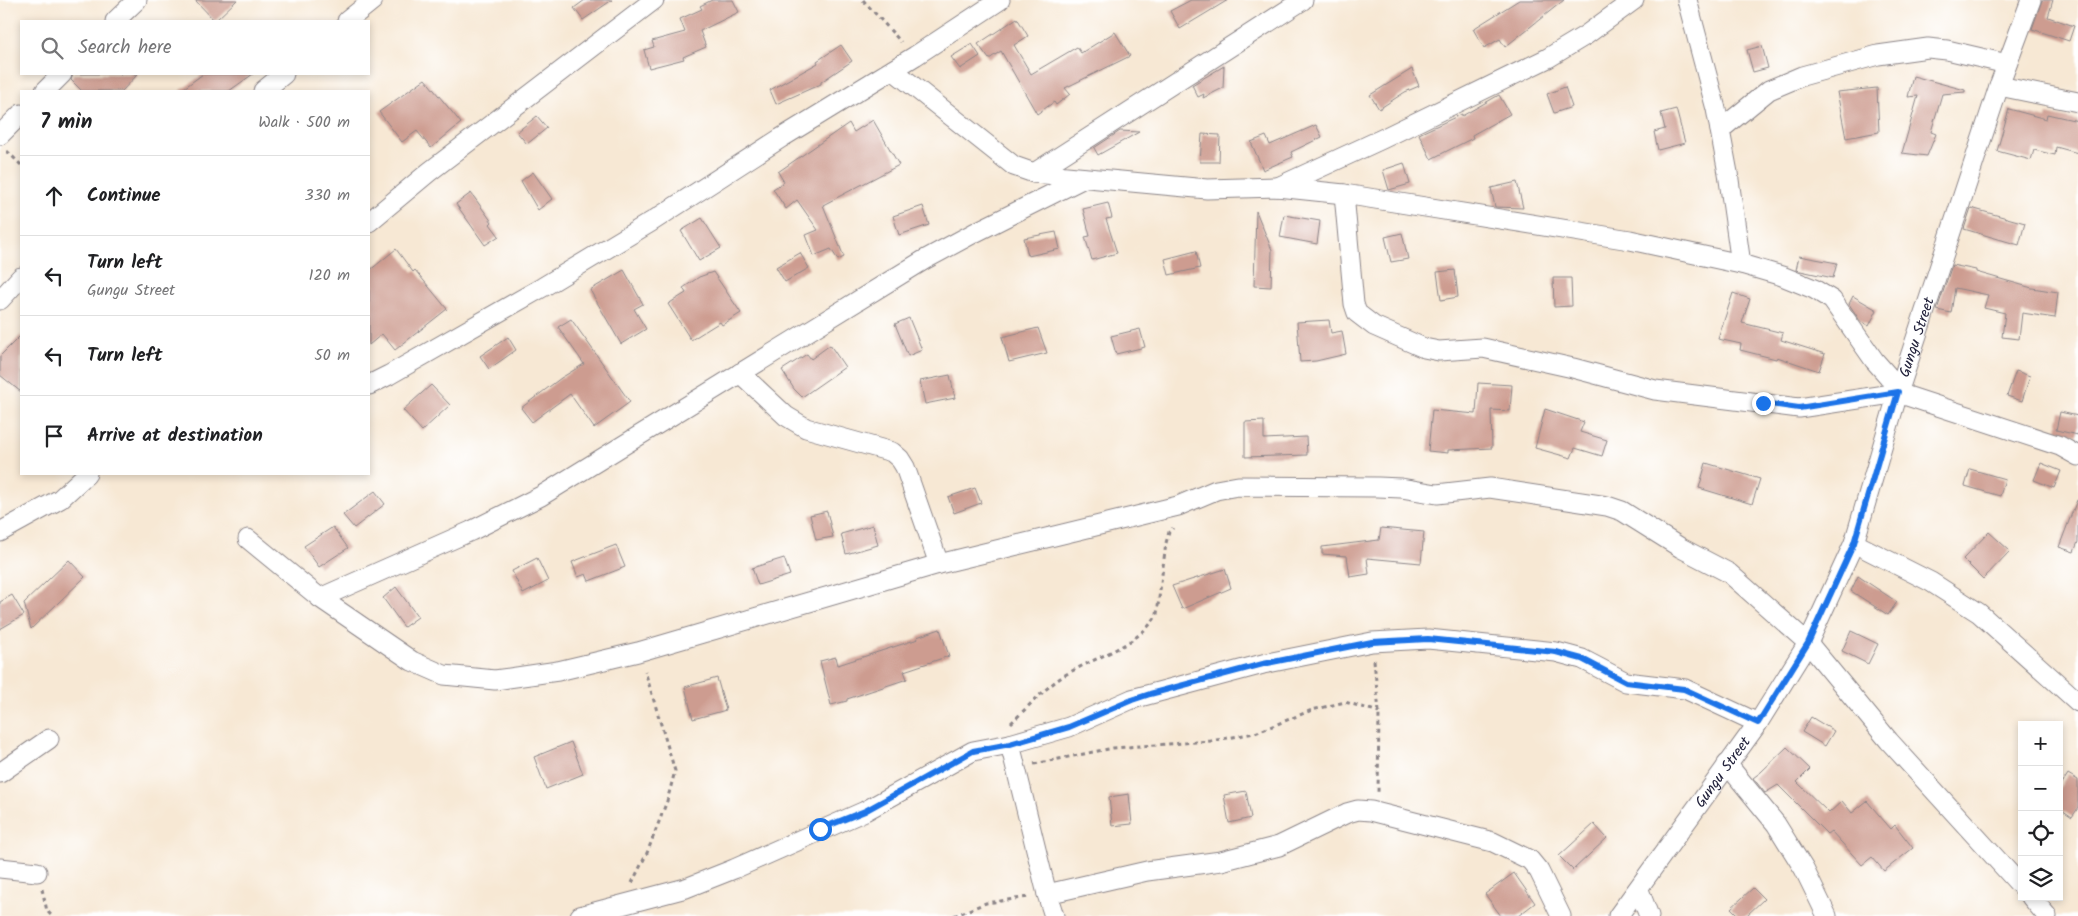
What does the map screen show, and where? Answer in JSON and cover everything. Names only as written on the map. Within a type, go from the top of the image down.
[{"type":"street","points":[[116,20],[137,0]]},
{"type":"street","points":[[348,20],[373,0]]},
{"type":"street","points":[[370,221],[429,172],[654,0]]},
{"type":"street","points":[[370,384],[390,375],[651,222],[780,138],[893,70],[1000,0]]},
{"type":"street","points":[[1034,173],[1303,0]]},
{"type":"street","points":[[1277,187],[1382,139],[1548,58],[1586,35],[1634,0]]},
{"type":"street","points":[[1687,0],[1716,109],[1741,264]]},
{"type":"street","name":"Gungu Street","points":[[1618,916],[1639,890],[1758,723],[1808,643],[1854,543],[1898,392],[1999,86],[2031,0]]},
{"type":"street","points":[[1720,130],[1769,90],[1802,76],[1878,56],[1928,48],[1947,50],[2007,64]]},
{"type":"street","points":[[893,70],[1014,166],[1034,173],[1207,189],[1277,187],[1344,194],[1630,240],[1741,264],[1782,276],[1814,289],[1832,300],[1898,392]]},
{"type":"street","points":[[46,90],[61,75]]},
{"type":"street","points":[[264,90],[283,75]]},
{"type":"street","points":[[1999,86],[2078,102]]},
{"type":"street","points":[[3,142],[20,116]]},
{"type":"street","points":[[320,598],[471,531],[541,496],[924,260],[1084,178]]},
{"type":"street","points":[[1344,194],[1354,304],[1357,313],[1374,326],[1424,348],[1439,351],[1483,348],[1573,368],[1655,390],[1799,408],[1898,392],[2060,446],[2078,456]]},
{"type":"street","points":[[0,300],[20,278]]},
{"type":"street","points":[[740,373],[786,416],[806,428],[892,452],[900,459],[908,474],[939,564]]},
{"type":"street","points":[[0,532],[60,499],[86,475]]},
{"type":"street","points":[[248,539],[320,598],[412,661],[444,675],[495,680],[558,671],[638,652],[939,564],[1178,506],[1216,490],[1238,486],[1378,487],[1401,488],[1437,494],[1490,488],[1607,506],[1622,511],[1681,548],[1729,573],[1808,643],[1889,741],[2018,883]]},
{"type":"street","points":[[1854,543],[1931,582],[1979,614],[2078,702]]},
{"type":"street","points":[[580,916],[686,888],[865,811],[973,751],[1010,744],[1069,727],[1132,700],[1263,664],[1372,642],[1428,639],[1556,652],[1582,659],[1626,682],[1684,689],[1758,723]]},
{"type":"street","points":[[0,773],[49,739]]},
{"type":"street","points":[[1010,744],[1054,916]]},
{"type":"street","points":[[1727,764],[1776,824],[1804,869],[1827,916]]},
{"type":"street","points":[[1047,894],[1147,871],[1222,861],[1279,846],[1347,813],[1358,810],[1378,813],[1493,842],[1530,860],[1539,871],[1561,916]]},
{"type":"street","points":[[0,868],[37,872]]},
{"type":"street","points":[[1639,890],[1649,916]]},
{"type":"street","points":[[2034,901],[2047,916]]},
{"type":"path","points":[[863,0],[915,56]]},
{"type":"path","points":[[3,142],[20,164]]},
{"type":"path","points":[[1011,724],[1060,678],[1112,653],[1153,623],[1157,614],[1166,543],[1169,532],[1175,526]]},
{"type":"path","points":[[1372,642],[1378,712],[1378,813]]},
{"type":"path","points":[[621,904],[647,853],[676,772],[657,706],[638,652]]},
{"type":"path","points":[[1016,768],[1113,748],[1211,741],[1255,733],[1312,710],[1344,702],[1378,712]]},
{"type":"path","points":[[37,872],[42,877],[47,911],[52,916]]},
{"type":"path","points":[[954,916],[986,904],[1047,894]]},
{"type":"building","points":[[195,0],[237,0],[216,20]]},
{"type":"building","points":[[585,0],[612,0],[583,20],[574,8]]},
{"type":"building","points":[[712,0],[733,0],[739,12],[700,31],[706,47],[683,57],[684,59],[649,68],[644,50],[654,47],[652,41],[685,32],[680,19],[702,9],[700,6]]},
{"type":"building","points":[[1191,0],[1228,0],[1180,29],[1170,11]]},
{"type":"building","points":[[1519,0],[1564,0],[1505,47],[1500,39],[1484,48],[1473,29]]},
{"type":"building","points":[[2042,0],[2053,0],[2048,17],[2074,26],[2069,41],[2032,29]]},
{"type":"building","points":[[1017,18],[1028,36],[1014,45],[1031,74],[1077,47],[1081,53],[1115,32],[1130,56],[1065,88],[1070,94],[1056,105],[1054,102],[1037,114],[1001,51],[989,59],[978,44]]},
{"type":"building","points":[[972,44],[980,56],[960,69],[951,57]]},
{"type":"building","points":[[841,45],[852,61],[821,82],[821,84],[776,104],[770,90],[818,63],[817,61]]},
{"type":"building","points":[[1762,46],[1768,68],[1753,72],[1747,50]]},
{"type":"building","points":[[1224,66],[1223,88],[1203,98],[1204,94],[1198,97],[1192,85]]},
{"type":"building","points":[[1412,69],[1419,86],[1405,92],[1379,109],[1370,95]]},
{"type":"building","points":[[73,75],[137,75],[123,90],[81,90],[71,80]]},
{"type":"building","points":[[202,75],[252,75],[230,90],[181,90]]},
{"type":"building","points":[[1913,76],[1965,90],[1965,92],[1942,94],[1931,132],[1936,134],[1927,156],[1902,153],[1918,96],[1908,97]]},
{"type":"building","points":[[425,79],[461,123],[431,148],[417,131],[402,142],[379,112]]},
{"type":"building","points":[[1565,87],[1572,107],[1554,113],[1547,94]]},
{"type":"building","points":[[1877,88],[1879,132],[1846,138],[1837,92]]},
{"type":"building","points":[[1499,95],[1510,114],[1472,135],[1473,138],[1431,159],[1419,134],[1462,114],[1462,116]]},
{"type":"building","points":[[1676,109],[1685,143],[1658,150],[1654,132],[1665,129],[1661,113]]},
{"type":"building","points":[[2009,109],[2046,119],[2047,114],[2078,121],[2078,153],[2056,147],[2055,155],[2034,150],[2031,160],[1997,151]]},
{"type":"building","points":[[537,116],[547,128],[527,144],[517,132]]},
{"type":"building","points":[[873,120],[899,165],[823,205],[844,257],[838,260],[831,249],[814,256],[806,235],[818,230],[797,200],[786,209],[773,189],[784,182],[778,172],[849,123],[854,132]]},
{"type":"building","points":[[1316,125],[1322,137],[1291,152],[1293,157],[1263,170],[1251,142],[1266,136],[1270,145]]},
{"type":"building","points":[[1120,131],[1139,132],[1098,155],[1094,148]]},
{"type":"building","points":[[1202,134],[1220,135],[1219,162],[1200,162]]},
{"type":"building","points":[[1404,163],[1410,184],[1389,190],[1383,170]]},
{"type":"building","points":[[533,172],[552,199],[538,210],[521,181]]},
{"type":"building","points":[[1517,182],[1523,208],[1495,207],[1491,188]]},
{"type":"building","points":[[471,193],[492,222],[490,224],[499,236],[485,245],[456,204]]},
{"type":"building","points":[[1108,203],[1112,218],[1106,219],[1117,253],[1092,260],[1085,237],[1090,236],[1083,209]]},
{"type":"building","points":[[923,206],[929,225],[899,235],[893,216]]},
{"type":"building","points":[[1971,208],[2025,223],[2019,245],[1964,229]]},
{"type":"building","points":[[1256,211],[1272,250],[1271,287],[1254,286]]},
{"type":"building","points":[[1284,215],[1320,221],[1317,244],[1280,237]]},
{"type":"building","points":[[702,218],[721,248],[699,261],[681,231]]},
{"type":"building","points":[[1056,232],[1060,249],[1028,256],[1024,238]]},
{"type":"building","points":[[1402,233],[1408,259],[1391,262],[1385,237]]},
{"type":"building","points":[[396,249],[413,272],[415,270],[447,309],[395,350],[382,334],[370,344],[370,270]]},
{"type":"building","points":[[1196,251],[1200,268],[1169,275],[1165,259]]},
{"type":"building","points":[[800,253],[809,268],[785,282],[776,267]]},
{"type":"building","points":[[1799,256],[1837,263],[1833,278],[1796,270]]},
{"type":"building","points":[[1952,265],[1976,270],[1976,272],[2032,288],[2058,292],[2055,318],[2022,313],[2019,339],[2002,337],[2005,313],[1984,308],[1988,295],[1955,288],[1951,313],[1937,310]]},
{"type":"building","points":[[624,270],[643,304],[634,309],[646,329],[621,344],[590,290]]},
{"type":"building","points":[[1455,270],[1458,297],[1441,300],[1437,272]]},
{"type":"building","points":[[713,272],[741,313],[722,325],[720,322],[691,340],[668,304],[686,293],[683,288],[699,277]]},
{"type":"building","points":[[1553,278],[1571,278],[1572,306],[1554,307]]},
{"type":"building","points":[[1733,293],[1750,299],[1742,323],[1783,333],[1781,340],[1825,354],[1819,371],[1777,357],[1776,359],[1740,350],[1741,344],[1718,339]]},
{"type":"building","points":[[1853,296],[1877,310],[1869,326],[1860,321],[1849,304]]},
{"type":"building","points":[[909,318],[922,350],[908,356],[895,324]]},
{"type":"building","points":[[571,319],[630,402],[594,428],[570,394],[532,422],[521,408],[561,378],[584,364],[558,327]]},
{"type":"building","points":[[1329,320],[1331,333],[1342,331],[1346,354],[1316,361],[1300,362],[1297,322]]},
{"type":"building","points":[[1038,328],[1047,353],[1009,362],[1002,337]]},
{"type":"building","points":[[1140,329],[1145,347],[1116,354],[1111,336]]},
{"type":"building","points":[[20,336],[20,391],[0,375],[0,356]]},
{"type":"building","points":[[508,337],[516,350],[489,369],[480,356]]},
{"type":"building","points":[[830,345],[845,367],[802,397],[794,389],[782,370],[807,354],[811,359]]},
{"type":"building","points":[[2016,371],[2030,376],[2022,401],[2007,396]]},
{"type":"building","points":[[950,375],[955,398],[925,404],[920,381]]},
{"type":"building","points":[[1478,383],[1512,385],[1510,411],[1491,410],[1492,448],[1448,450],[1448,453],[1428,451],[1432,410],[1476,414]]},
{"type":"building","points":[[431,385],[450,405],[422,431],[403,410]]},
{"type":"building","points":[[1545,409],[1584,422],[1580,432],[1607,440],[1602,456],[1575,448],[1571,458],[1535,448]]},
{"type":"building","points":[[2060,412],[2078,416],[2078,435],[2056,430]]},
{"type":"building","points":[[1264,421],[1264,439],[1306,437],[1307,455],[1245,457],[1245,422]]},
{"type":"building","points":[[1706,463],[1760,479],[1752,504],[1699,488]]},
{"type":"building","points":[[2041,463],[2061,471],[2054,488],[2034,480]]},
{"type":"building","points":[[1970,469],[2005,479],[2000,496],[1965,486]]},
{"type":"building","points":[[975,488],[981,503],[954,513],[948,497]]},
{"type":"building","points":[[375,491],[385,504],[354,528],[343,515]]},
{"type":"building","points":[[2077,500],[2078,542],[2074,552],[2059,547]]},
{"type":"building","points":[[827,511],[833,537],[816,540],[810,515]]},
{"type":"building","points":[[873,525],[878,545],[846,554],[841,534]]},
{"type":"building","points":[[333,527],[348,548],[319,567],[304,546]]},
{"type":"building","points":[[1381,528],[1424,532],[1421,563],[1367,558],[1369,574],[1350,577],[1347,556],[1322,554],[1322,547],[1379,540]]},
{"type":"building","points":[[1989,532],[2010,551],[1983,579],[1963,559]]},
{"type":"building","points":[[616,545],[625,567],[589,581],[586,574],[578,577],[572,562]]},
{"type":"building","points":[[537,558],[548,581],[523,594],[512,571]]},
{"type":"building","points":[[784,558],[790,575],[758,585],[752,568]]},
{"type":"building","points":[[69,560],[85,577],[31,629],[24,603]]},
{"type":"building","points":[[1225,569],[1231,588],[1182,609],[1172,586]]},
{"type":"building","points":[[1858,576],[1897,602],[1888,615],[1851,591]]},
{"type":"building","points":[[396,587],[418,617],[404,627],[383,598]]},
{"type":"building","points":[[12,595],[24,615],[0,629],[0,602]]},
{"type":"building","points":[[940,629],[949,656],[904,671],[907,679],[831,705],[820,661],[836,657],[838,665],[918,639],[917,637]]},
{"type":"building","points":[[1851,631],[1878,644],[1868,664],[1842,651]]},
{"type":"building","points":[[717,678],[726,710],[693,719],[685,687]]},
{"type":"building","points":[[1811,717],[1834,731],[1825,746],[1802,732]]},
{"type":"building","points":[[571,742],[583,774],[546,789],[534,757]]},
{"type":"building","points":[[1787,747],[1810,769],[1797,782],[1829,813],[1842,801],[1852,813],[1867,801],[1891,829],[1895,825],[1913,848],[1884,871],[1872,857],[1862,865],[1831,831],[1827,834],[1778,785],[1765,793],[1753,778]]},
{"type":"building","points":[[2068,774],[2078,780],[2078,808],[2072,817],[2063,811],[2063,782]]},
{"type":"building","points":[[1246,791],[1251,818],[1229,823],[1224,795]]},
{"type":"building","points":[[1129,794],[1132,824],[1112,826],[1109,797]]},
{"type":"building","points":[[1594,824],[1607,838],[1573,870],[1559,856]]},
{"type":"building","points":[[1514,873],[1535,903],[1518,916],[1501,916],[1485,894]]},
{"type":"building","points":[[1753,888],[1764,899],[1746,916],[1739,916],[1731,908]]},
{"type":"route","points":[[820,829],[865,811],[973,751],[1010,744],[1069,727],[1150,694],[1263,664],[1372,642],[1428,639],[1556,652],[1582,659],[1626,682],[1684,689],[1758,723],[1808,643],[1854,543],[1898,392],[1799,408],[1763,403]]}]
